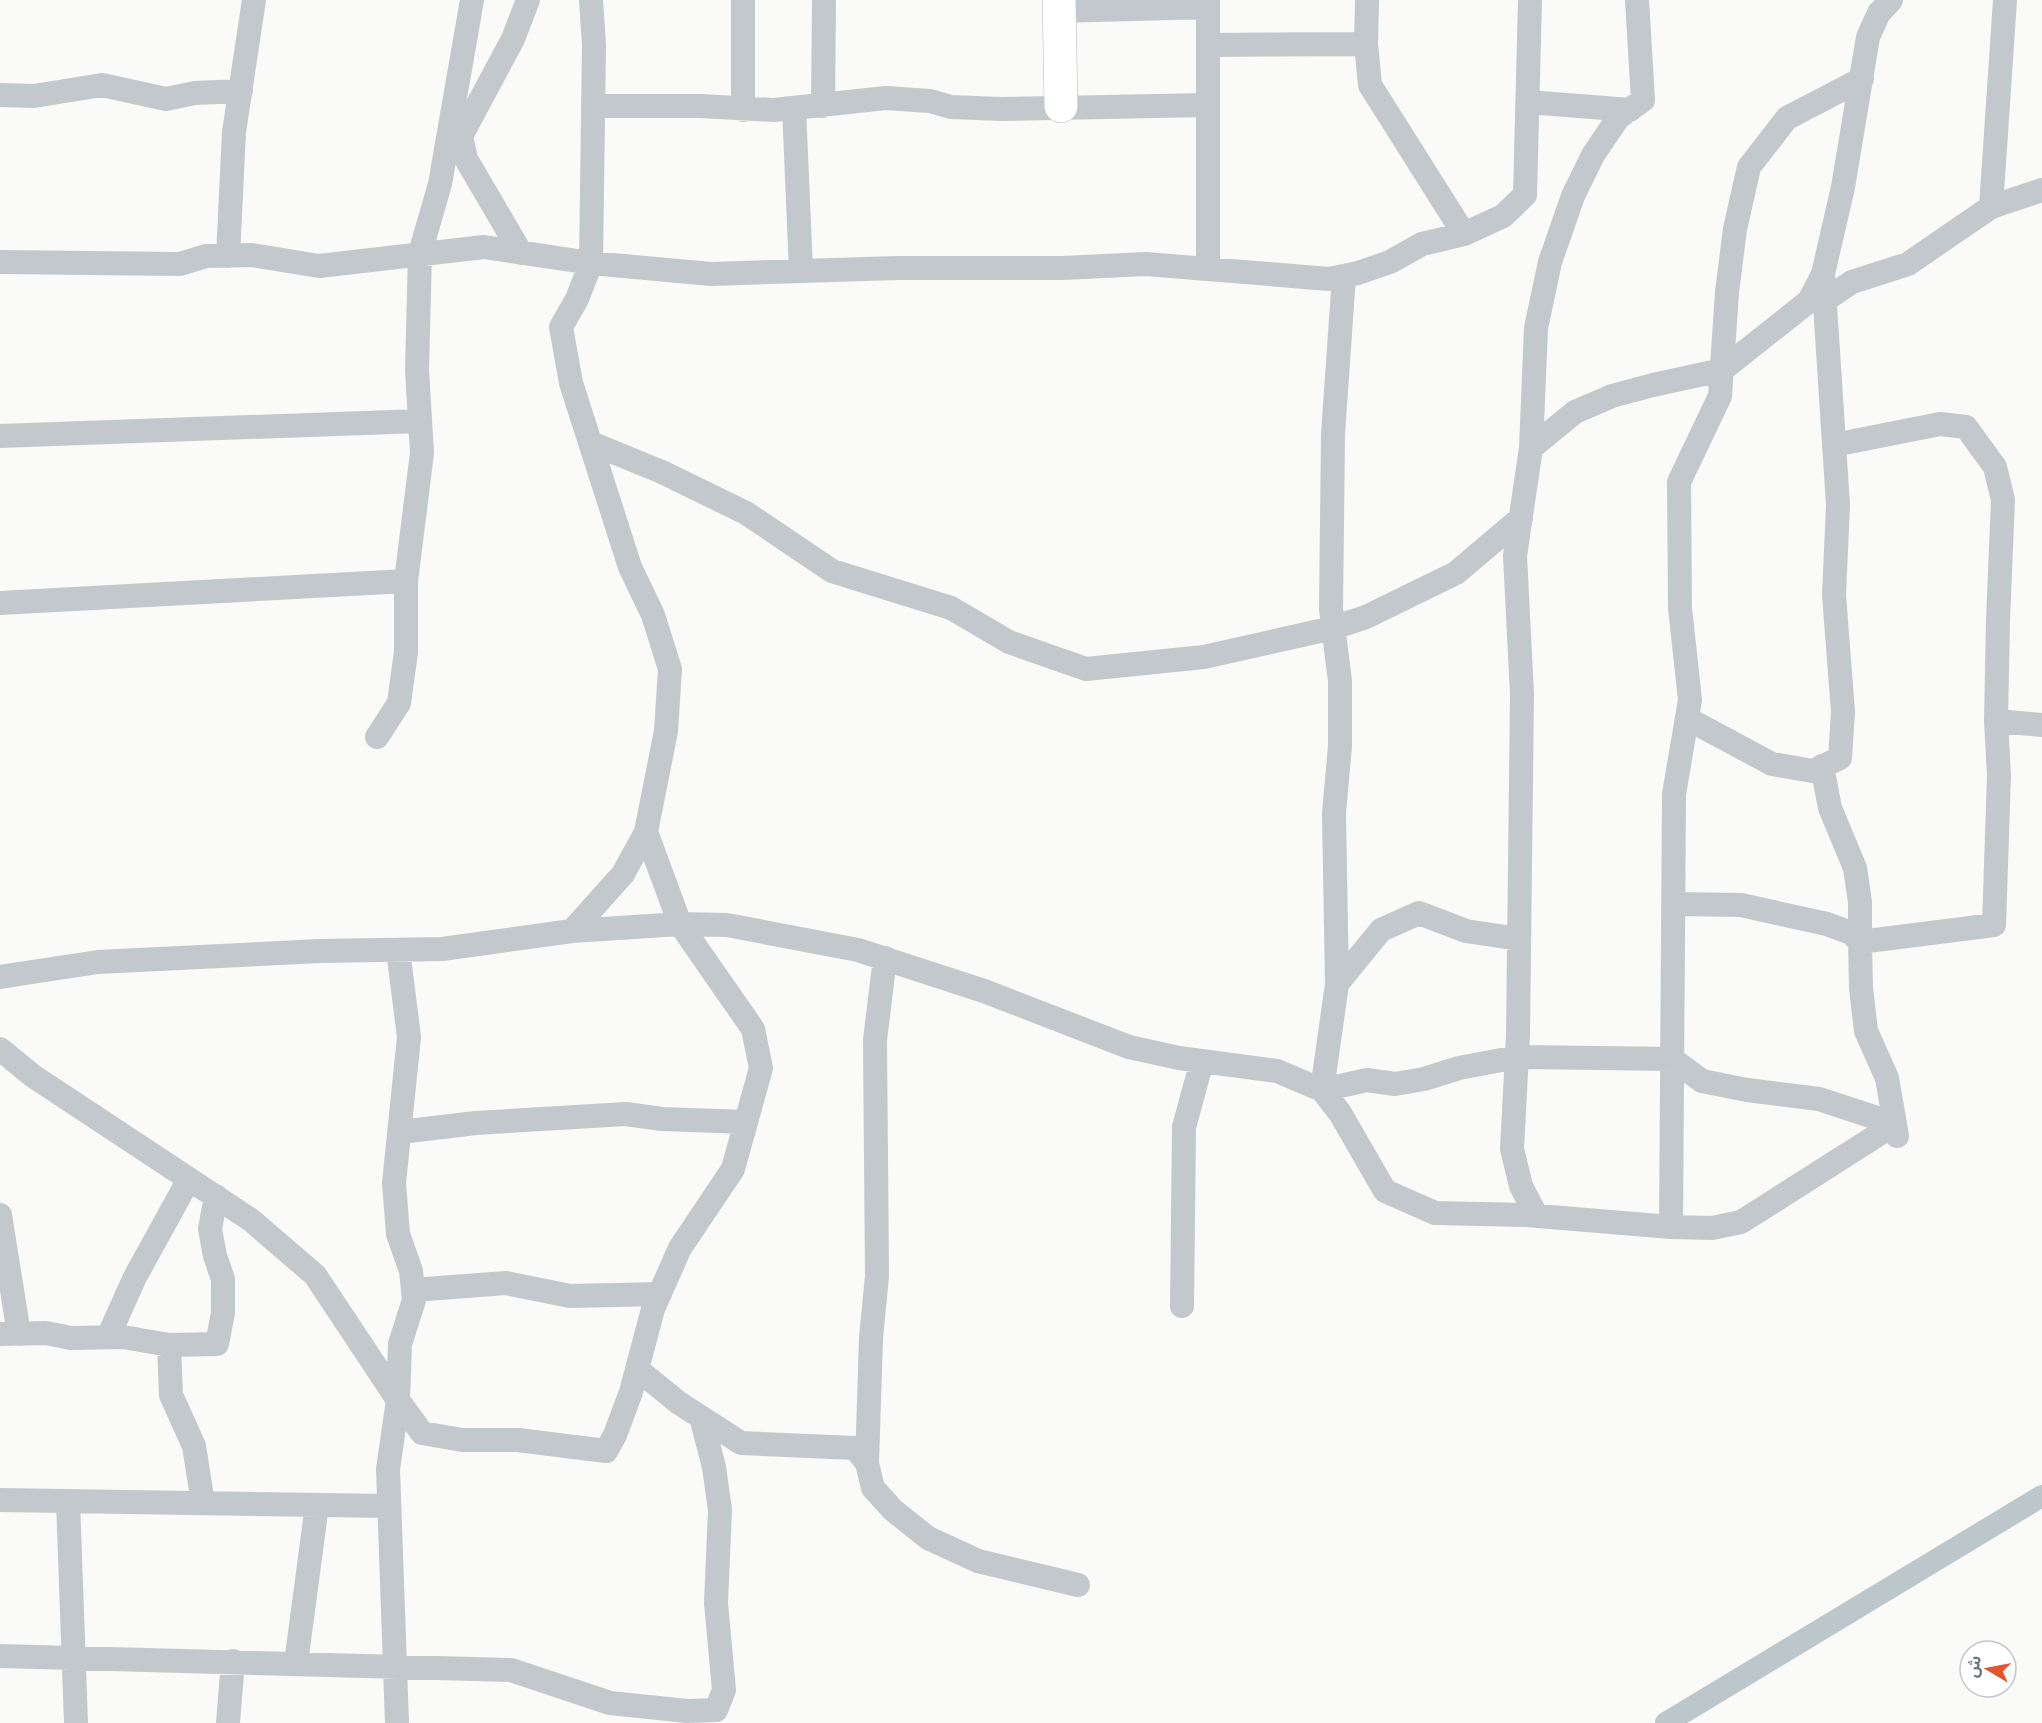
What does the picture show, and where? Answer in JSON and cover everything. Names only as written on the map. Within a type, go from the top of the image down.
[{"type":"street","points":[[228,256],[230,176],[254,0]]},
{"type":"street","points":[[377,737],[399,703],[406,652],[406,581],[422,453],[417,370],[420,253],[443,166],[455,109],[472,0]]},
{"type":"street","points":[[443,166],[513,39],[528,0]]},
{"type":"street","points":[[572,931],[623,873],[646,832],[666,731],[670,669],[653,615],[630,567],[571,383],[561,327],[577,299],[591,263],[593,106],[591,0]]},
{"type":"street","points":[[743,0],[743,110]]},
{"type":"street","points":[[823,106],[824,0]]},
{"type":"street","points":[[1366,0],[1366,44],[1370,85],[1464,234]]},
{"type":"street","points":[[0,262],[180,264],[206,256],[252,255],[319,266],[484,247],[591,263],[711,274],[1051,268],[1146,264],[1208,267],[1329,279],[1390,262],[1422,244],[1464,234],[1503,216],[1525,195],[1530,0]]},
{"type":"street","points":[[1536,1215],[1521,1186],[1512,1149],[1517,1057],[1522,694],[1515,556],[1531,448],[1536,328],[1550,262],[1573,196],[1593,154],[1618,118],[1643,100],[1637,0]]},
{"type":"street","points":[[1688,719],[1772,764],[1813,771],[1840,758],[1844,712],[1834,595],[1838,505],[1834,445],[1817,300],[1843,187],[1868,37],[1879,13],[1891,0]]},
{"type":"street","points":[[1991,207],[2005,0]]},
{"type":"street","points":[[1061,106],[1059,5],[1208,3],[1208,267]]},
{"type":"street","points":[[1208,45],[1366,44]]},
{"type":"street","points":[[1671,1227],[1674,794],[1690,700],[1680,608],[1679,482],[1720,396],[1735,229],[1749,167],[1787,118],[1862,79]]},
{"type":"street","points":[[0,95],[34,96],[102,85],[166,99],[195,93],[241,91]]},
{"type":"street","points":[[593,106],[700,106],[743,110],[823,106],[886,98],[930,101],[951,107],[1001,109],[1061,106],[1208,105]]},
{"type":"street","points":[[1528,102],[1630,110]]},
{"type":"street","points":[[794,108],[801,271]]},
{"type":"street","points":[[455,109],[466,159],[521,254]]},
{"type":"street","points":[[1531,448],[1575,412],[1584,408],[1653,384],[1722,370],[1817,300],[1852,282],[1908,264],[1991,207],[2042,189]]},
{"type":"street","points":[[1322,1090],[1337,984],[1334,813],[1340,746],[1340,681],[1331,609],[1333,434],[1344,276]]},
{"type":"street","points":[[0,436],[420,421]]},
{"type":"street","points":[[1834,445],[1940,424],[1966,427],[1995,467],[2003,500],[1996,721],[1999,775],[1994,925],[1860,942]]},
{"type":"street","points":[[591,443],[662,472],[746,513],[832,571],[951,608],[1009,642],[1086,669],[1204,657],[1333,628],[1376,613],[1456,573],[1521,518]]},
{"type":"street","points":[[0,603],[406,581]]},
{"type":"street","points":[[1996,721],[2042,725]]},
{"type":"street","points":[[1822,766],[1830,808],[1855,868],[1860,902],[1861,988],[1866,1031],[1887,1078],[1896,1131]]},
{"type":"street","points":[[0,1049],[33,1076],[251,1220],[315,1275],[422,1433],[462,1440],[518,1440],[606,1451],[615,1435],[660,1294],[680,1248],[733,1169],[761,1068],[753,1029],[680,924],[646,832]]},
{"type":"street","points":[[1675,904],[1741,905],[1827,924],[1851,933],[1860,942]]},
{"type":"street","points":[[1337,984],[1381,930],[1419,913],[1466,931],[1519,939]]},
{"type":"street","points":[[0,977],[98,962],[442,949],[572,931],[680,924],[727,925],[768,931],[885,958],[984,991],[1129,1047],[1202,1061],[1277,1071],[1322,1090],[1340,1113],[1385,1191],[1435,1213],[1536,1215],[1671,1227],[1712,1228],[1741,1222],[1896,1131]]},
{"type":"street","points":[[397,1723],[387,1469],[398,1400],[400,1344],[414,1300],[411,1271],[398,1234],[394,1183],[409,1037],[398,950]]},
{"type":"street","points":[[885,958],[875,1040],[877,1276],[867,1463],[873,1488],[893,1510],[928,1538],[978,1561],[1078,1585]]},
{"type":"street","points":[[1322,1090],[1367,1080],[1395,1084],[1517,1057],[1672,1059],[1702,1081],[1747,1090],[1819,1098],[1896,1131]]},
{"type":"street","points":[[1182,1306],[1184,1127],[1202,1061]]},
{"type":"street","points":[[400,1132],[476,1123],[626,1114],[662,1119],[746,1122]]},
{"type":"street","points":[[108,1337],[135,1277],[189,1179]]},
{"type":"street","points":[[0,1215],[9,1334],[46,1333],[71,1338],[108,1337],[169,1345],[217,1344],[223,1313],[223,1279],[215,1257],[210,1229],[216,1196]]},
{"type":"street","points":[[413,1290],[506,1283],[570,1296],[660,1294]]},
{"type":"street","points":[[169,1345],[171,1395],[194,1446],[203,1503]]},
{"type":"street","points":[[637,1369],[701,1418],[741,1443],[855,1448],[867,1463]]},
{"type":"street","points":[[0,1656],[511,1670],[610,1703],[687,1711],[716,1710],[724,1690],[716,1603],[720,1510],[714,1467],[701,1418]]},
{"type":"street","points":[[0,1500],[389,1506]]},
{"type":"street","points":[[68,1501],[76,1723]]},
{"type":"street","points":[[296,1664],[317,1505]]},
{"type":"street","points":[[228,1723],[232,1661]]},
{"type":"waterway","points":[[1666,1723],[2042,1496]]}]
